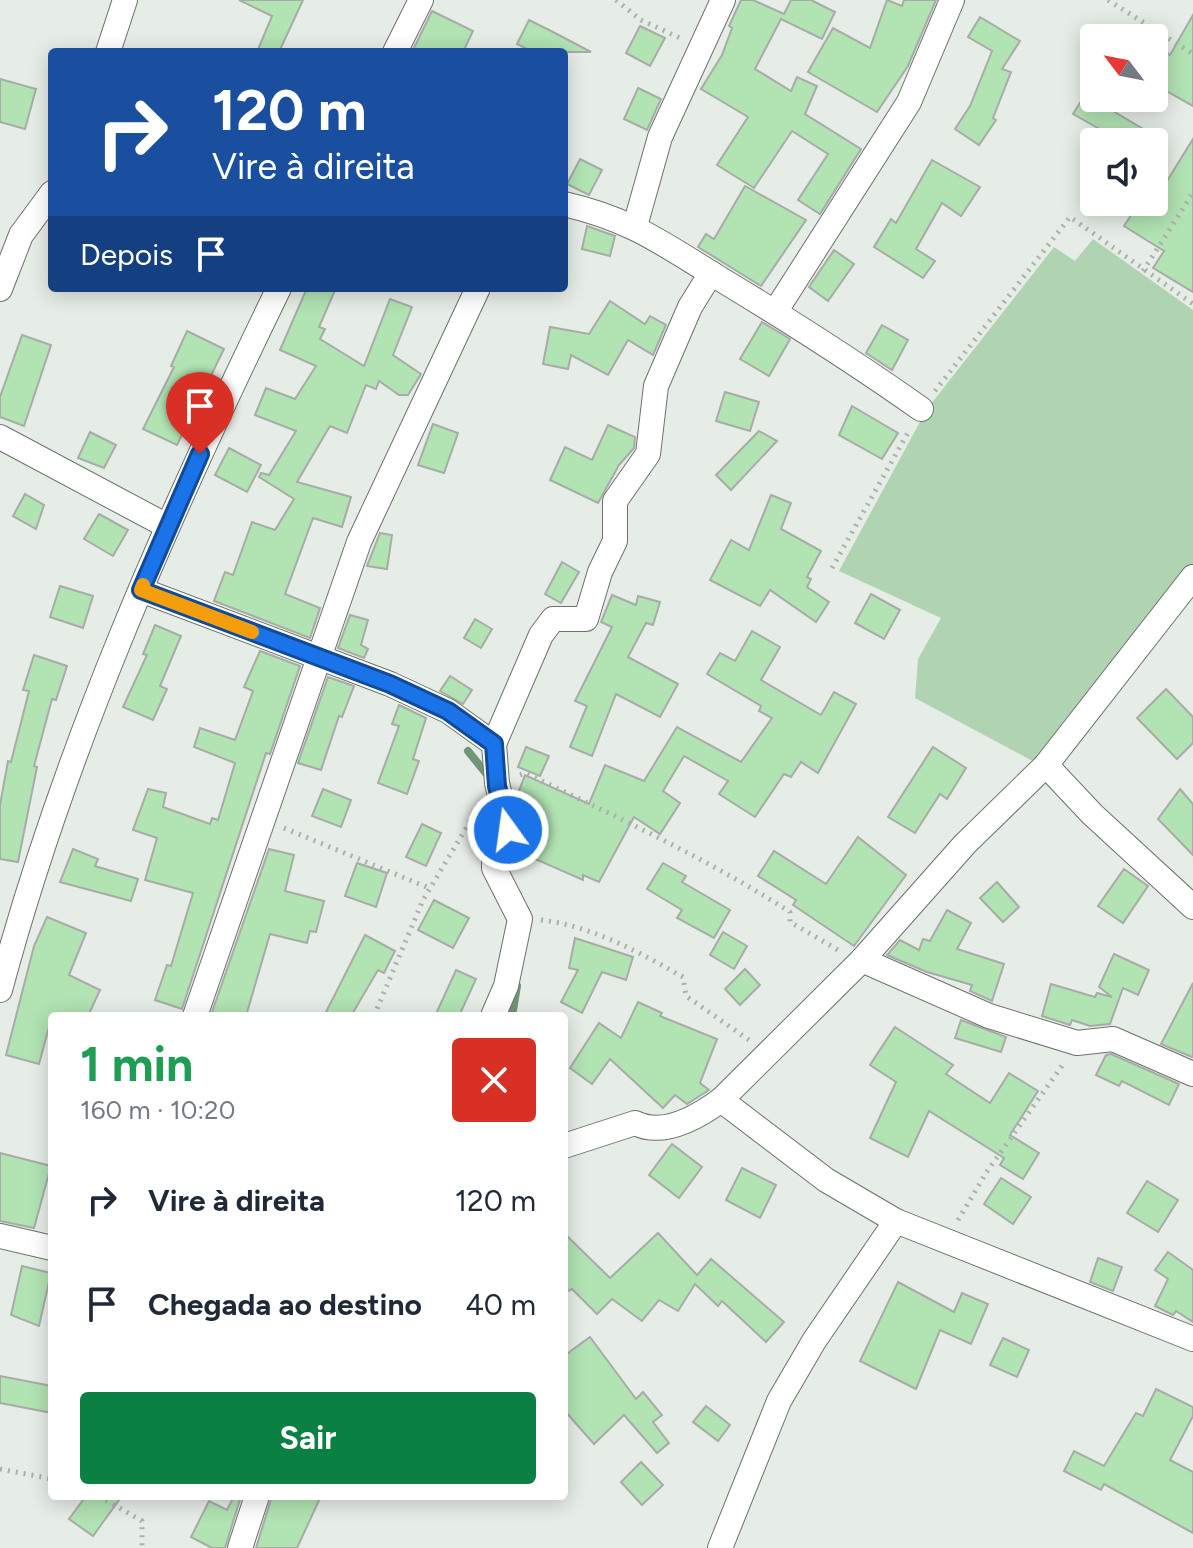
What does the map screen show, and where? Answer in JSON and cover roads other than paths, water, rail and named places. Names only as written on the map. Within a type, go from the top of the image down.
[{"type":"street","points":[[109,48],[125,0]]},
{"type":"street","points":[[397,48],[421,0]]},
{"type":"street","points":[[635,226],[660,137],[723,0]]},
{"type":"street","points":[[775,312],[909,102],[952,0]]},
{"type":"street","points":[[0,289],[21,235],[48,198]]},
{"type":"street","points":[[568,205],[607,214],[635,226],[775,312],[921,409]]},
{"type":"street","points":[[495,1012],[509,974],[520,919],[494,868],[494,853],[508,830],[497,786],[494,744],[541,635],[553,619],[586,619],[600,572],[615,541],[615,501],[622,486],[638,471],[648,454],[656,386],[690,307],[711,273]]},
{"type":"street","points":[[0,990],[23,904],[90,714],[167,526],[277,292]]},
{"type":"street","points":[[196,1012],[359,542],[476,292]]},
{"type":"street","points":[[0,437],[167,526]]},
{"type":"street","points":[[568,1145],[635,1123],[647,1129],[695,1119],[721,1100],[862,960],[965,844],[1046,765],[1193,577]]},
{"type":"street","points":[[141,590],[390,684],[448,711],[494,744]]},
{"type":"street","points":[[1046,765],[1092,814],[1193,907]]},
{"type":"street","points":[[862,960],[989,1016],[1077,1043],[1113,1039],[1193,1074]]},
{"type":"street","points":[[721,1100],[826,1180],[896,1221],[1193,1339]]},
{"type":"street","points":[[720,1548],[779,1401],[814,1341],[896,1221]]},
{"type":"street","points":[[0,1236],[48,1247]]},
{"type":"street","points":[[240,1548],[256,1500]]},
{"type":"waterway","points":[[468,751],[489,777]]},
{"type":"waterway","points":[[513,1012],[517,986]]}]
